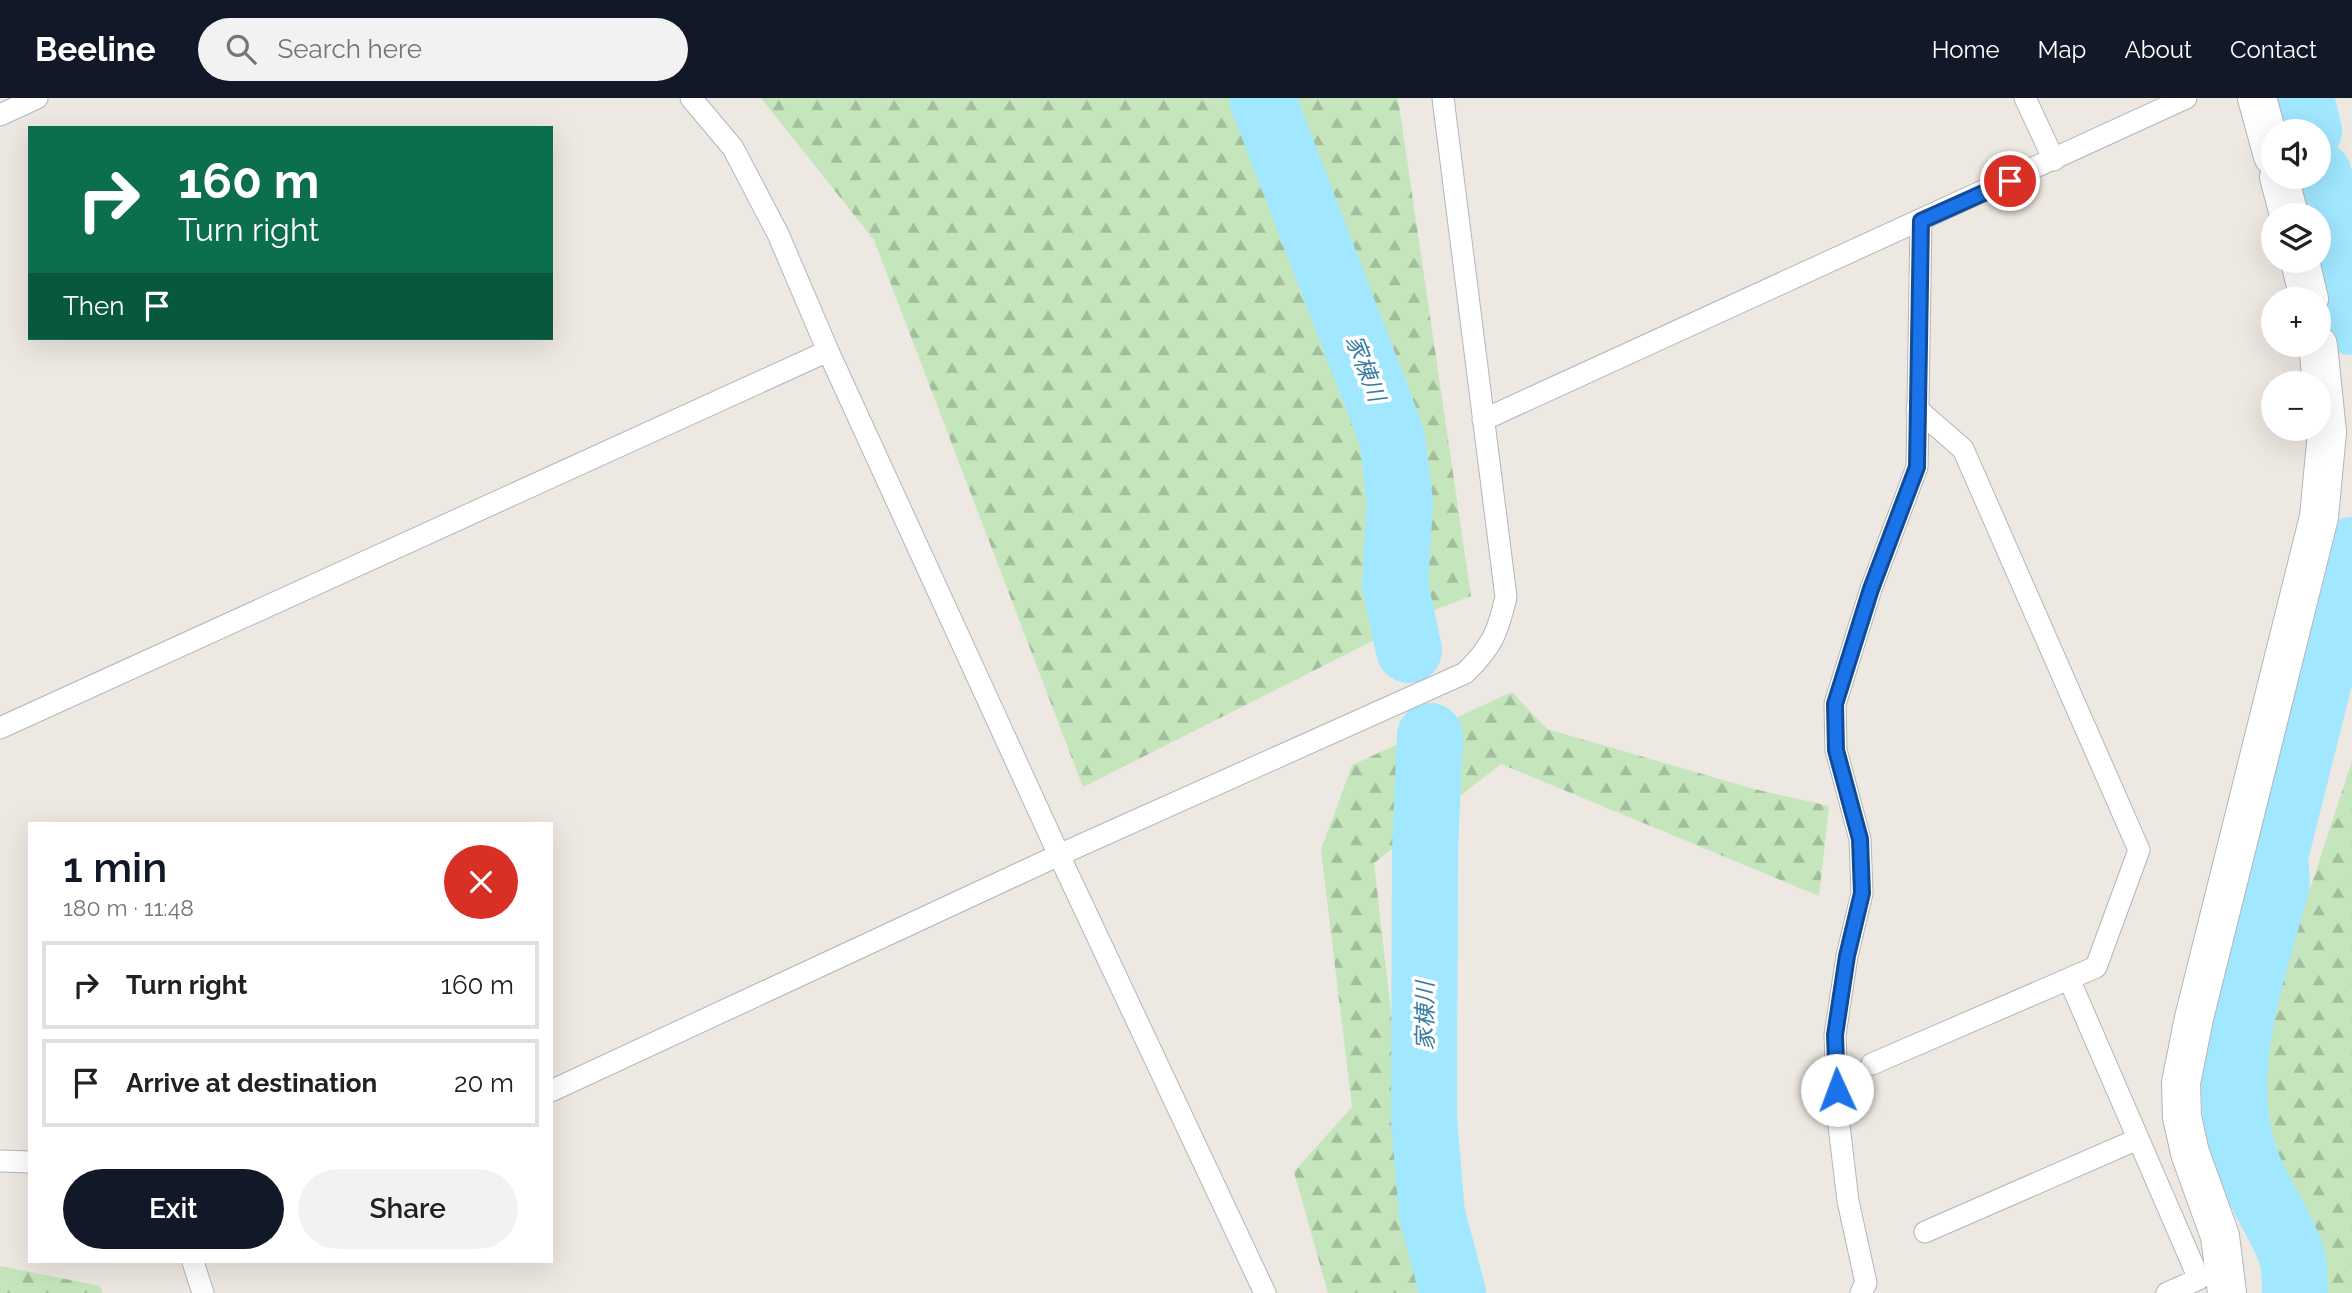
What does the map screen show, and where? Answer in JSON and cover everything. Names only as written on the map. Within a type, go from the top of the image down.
[{"type":"street","points":[[2257,98],[2263,119]]},
{"type":"street","points":[[2208,1288],[2220,1236],[2190,1153],[2182,1117],[2181,1083],[2197,1005],[2319,517],[2327,432],[2319,357]]},
{"type":"lane","points":[[0,115],[37,98]]},
{"type":"lane","points":[[691,98],[733,148],[778,234],[828,351],[1059,855],[1265,1293]]},
{"type":"lane","points":[[553,1090],[1059,855],[1465,673],[1486,654],[1498,631],[1507,597],[1443,98]]},
{"type":"lane","points":[[2025,98],[2054,160]]},
{"type":"lane","points":[[1483,420],[2186,98]]},
{"type":"lane","points":[[1861,1293],[1866,1283],[1848,1201],[1838,1117],[1835,1035],[1847,956],[1862,893],[1860,839],[1836,750],[1835,704],[1871,589],[1917,467],[1921,221]]},
{"type":"lane","points":[[0,728],[828,351]]},
{"type":"lane","points":[[1872,1064],[2096,967],[2139,850],[1963,449],[1917,409]]},
{"type":"lane","points":[[2069,979],[2138,1139],[2208,1288],[2167,1293]]},
{"type":"lane","points":[[1925,1232],[2138,1139]]},
{"type":"lane","points":[[0,1161],[28,1162]]},
{"type":"lane","points":[[193,1263],[203,1293]]},
{"type":"green space","points":[[761,98],[1398,98],[1471,596],[1432,611],[1083,787],[874,240]]},
{"type":"green space","points":[[1512,692],[1547,729],[1754,789],[1829,806],[1819,896],[1501,764],[1374,863],[1423,1293],[1328,1293],[1294,1172],[1352,1107],[1321,850],[1352,765]]},
{"type":"green space","points":[[2352,761],[2352,1293],[2281,1293],[2246,1084]]},
{"type":"green space","points":[[0,1266],[100,1286],[103,1293],[0,1293]]},
{"type":"waterway","name":"家棟川","points":[[1262,98],[1392,437],[1400,503],[1395,585],[1409,650]]},
{"type":"waterway","points":[[2301,98],[2306,119]]},
{"type":"waterway","points":[[2322,189],[2352,322]]},
{"type":"waterway","points":[[2295,1293],[2294,1266],[2290,1251],[2250,1172],[2241,1144],[2235,1111],[2234,1078],[2242,1012],[2277,883],[2275,856],[2352,550]]},
{"type":"waterway","name":"家棟川","points":[[1430,736],[1425,850],[1424,1120],[1432,1214],[1453,1293]]},
{"type":"route","points":[[1837,1090],[1835,1035],[1847,956],[1862,893],[1860,839],[1836,750],[1835,704],[1871,589],[1917,467],[1921,221],[2010,181]]}]
